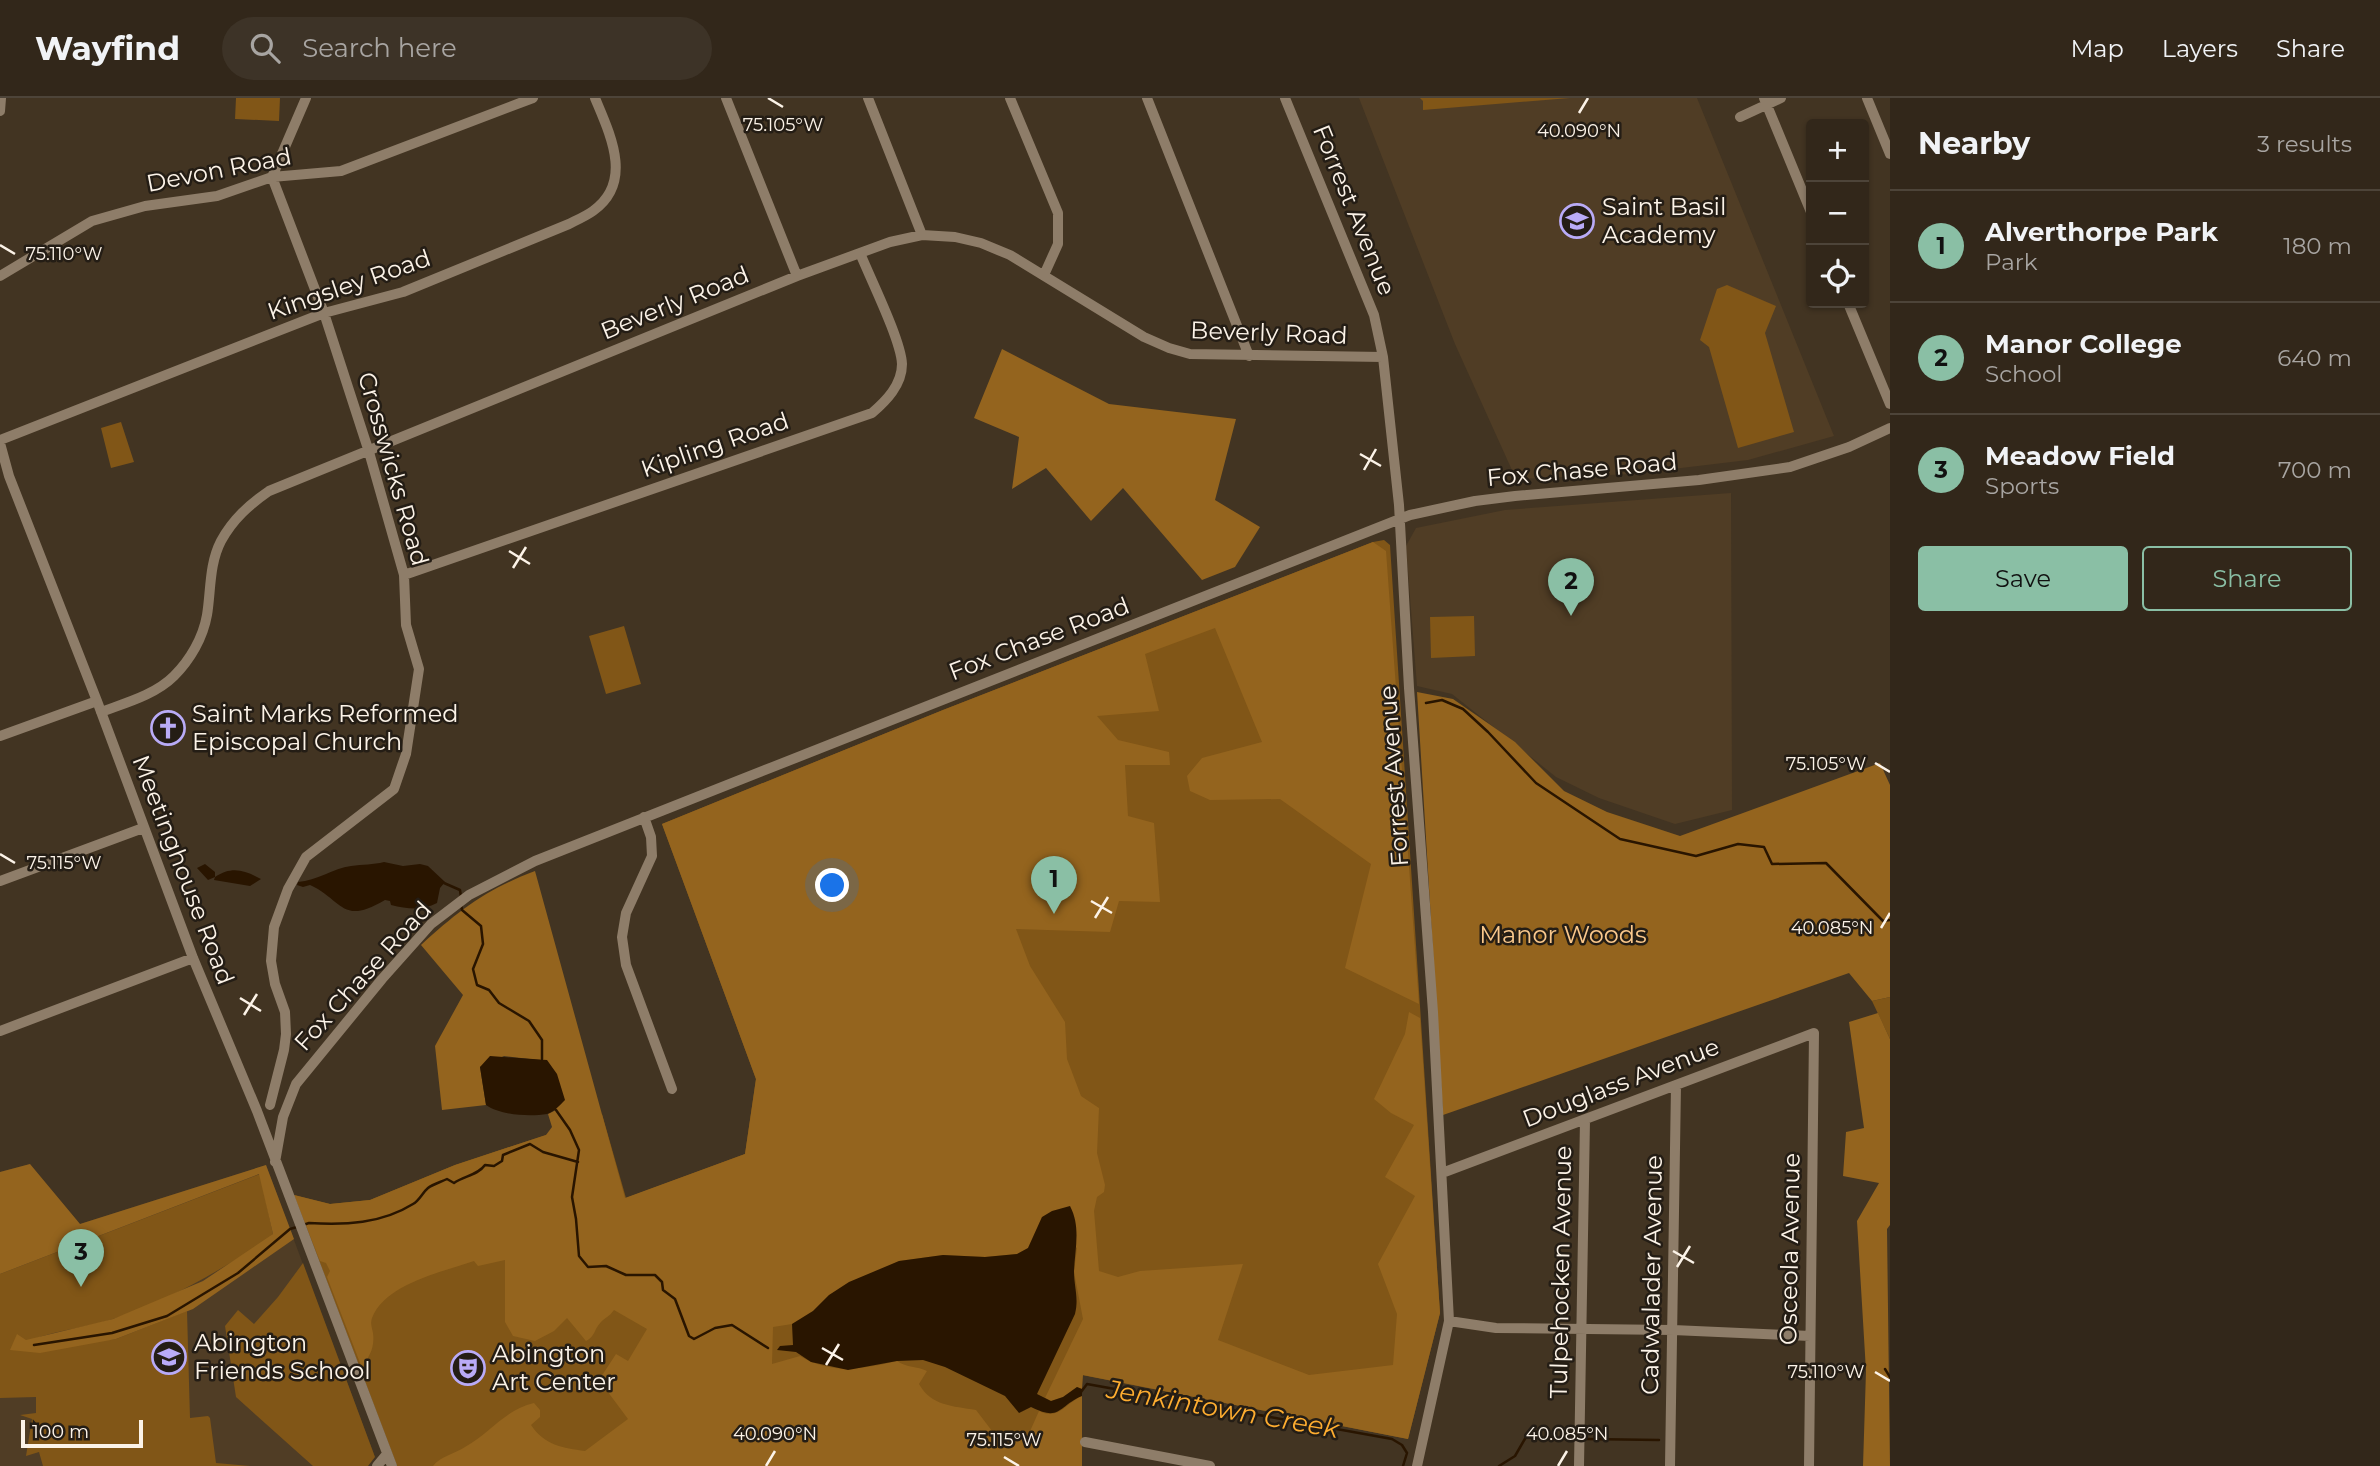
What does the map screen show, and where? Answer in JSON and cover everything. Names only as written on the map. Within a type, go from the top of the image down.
[{"type":"street","points":[[0,111],[1,98]]},
{"type":"street","points":[[272,177],[306,98]]},
{"type":"street","name":"Devon Road","points":[[0,276],[92,221],[145,206],[217,196],[272,177],[341,171],[533,98]]},
{"type":"street","name":"Kingsley Road","points":[[0,441],[324,313],[403,292],[569,224],[593,211],[611,192],[618,162],[595,98]]},
{"type":"street","points":[[726,98],[797,276]]},
{"type":"street","points":[[867,98],[922,235]]},
{"type":"street","points":[[1010,98],[1058,213],[1058,244],[1044,275]]},
{"type":"street","points":[[1147,98],[1249,356]]},
{"type":"street","name":"Forrest Avenue","points":[[1285,98],[1374,315],[1382,357],[1400,520],[1449,1321],[1417,1466]]},
{"type":"street","points":[[1740,117],[1765,101],[1781,98]]},
{"type":"street","points":[[1867,98],[1890,155]]},
{"type":"street","points":[[1765,101],[1806,200]]},
{"type":"street","name":"Crosswicks Road","points":[[271,1099],[286,1034],[285,1012],[275,984],[271,961],[274,927],[288,889],[306,857],[394,789],[406,754],[419,669],[406,625],[404,575],[369,452],[324,313],[272,177]]},
{"type":"street","name":"Beverly Road","points":[[101,712],[158,688],[173,677],[190,657],[198,643],[206,616],[210,583],[220,543],[241,512],[269,491],[797,276],[890,242],[922,235],[955,237],[981,243],[1010,255],[1144,337],[1190,355],[1382,357]]},
{"type":"street","name":"Kipling Road","points":[[404,575],[872,413],[887,401],[897,383],[902,365],[898,346],[860,253]]},
{"type":"street","points":[[1850,308],[1890,404]]},
{"type":"street","name":"Fox Chase Road","points":[[275,1162],[283,1117],[296,1084],[382,979],[431,924],[469,895],[535,861],[1410,515],[1475,501],[1699,480],[1790,467],[1849,447],[1890,428]]},
{"type":"street","name":"Meetinghouse Road","points":[[0,441],[4,478],[97,701],[193,958],[259,1114],[392,1466]]},
{"type":"street","points":[[0,736],[97,701]]},
{"type":"street","points":[[644,817],[651,837],[652,856],[626,913],[622,937],[626,965],[672,1089]]},
{"type":"street","points":[[0,881],[143,828]]},
{"type":"street","points":[[0,1031],[193,958]]},
{"type":"street","name":"Douglass Avenue","points":[[1442,1173],[1814,1032]]},
{"type":"street","name":"Osceola Avenue","points":[[1809,1466],[1814,1032]]},
{"type":"street","name":"Fox Chase Road","points":[[259,1114],[271,1099],[281,1097],[289,1087],[296,1084]]},
{"type":"street","name":"Cadwalader Avenue","points":[[1670,1466],[1676,1085]]},
{"type":"street","name":"Fox Chase Road","points":[[259,1114],[282,1104],[290,1096]]},
{"type":"street","name":"Tulpehocken Avenue","points":[[1579,1466],[1586,1120]]},
{"type":"street","points":[[1449,1321],[1496,1328],[1673,1330],[1810,1336]]},
{"type":"street","points":[[1085,1442],[1150,1461],[1209,1466]]},
{"type":"street","points":[[377,1466],[387,1454]]},
{"type":"shaded area","points":[[236,98],[280,98],[279,121],[235,119]]},
{"type":"shaded area","name":"Saint Basil Academy","points":[[1359,98],[1697,98],[1834,436],[1748,460],[1631,474],[1516,479],[1455,344]]},
{"type":"shaded area","points":[[1420,98],[1570,98],[1423,110],[1423,101]]},
{"type":"shaded area","points":[[1727,285],[1776,306],[1765,333],[1794,432],[1738,448],[1709,347],[1700,340],[1717,289]]},
{"type":"shaded area","points":[[121,422],[134,462],[111,468],[101,428]]},
{"type":"shaded area","points":[[1731,493],[1732,810],[1675,824],[1599,798],[1556,777],[1452,694],[1417,686],[1406,546],[1416,528],[1505,510]]},
{"type":"shaded area","points":[[1384,540],[1390,545],[1440,1313],[1408,1439],[1082,1375],[1082,1466],[397,1466],[294,1195],[330,1204],[370,1200],[455,1165],[602,1114],[626,1198],[745,1154],[756,1079],[662,824],[943,710]]},
{"type":"shaded area","points":[[1474,616],[1475,656],[1431,658],[1430,617]]},
{"type":"shaded area","points":[[624,626],[641,684],[606,694],[589,636]]},
{"type":"shaded area","points":[[384,862],[403,866],[428,866],[445,882],[440,888],[437,903],[409,908],[391,905],[390,901],[385,900],[359,911],[351,911],[310,885],[297,885],[298,882],[344,867]]},
{"type":"shaded area","points":[[205,864],[215,872],[215,877],[208,880],[197,868]]},
{"type":"shaded area","points":[[238,870],[261,879],[250,886],[214,880],[227,871]]},
{"type":"shaded area","points":[[1890,997],[1890,1039],[1872,1001]]},
{"type":"shaded area","points":[[490,1056],[547,1060],[557,1074],[565,1100],[552,1112],[540,1115],[507,1113],[486,1105],[480,1067]]},
{"type":"shaded area","name":"Abington Friends School","points":[[30,1164],[80,1224],[266,1165],[375,1457],[355,1466],[0,1466],[0,1172]]},
{"type":"shaded area","points":[[260,1174],[273,1234],[269,1239],[213,1273],[134,1312],[47,1335],[11,1350],[116,1339],[187,1311],[190,1418],[210,1418],[216,1463],[250,1466],[43,1466],[39,1452],[26,1456],[32,1419],[20,1415],[36,1413],[36,1397],[0,1398],[0,1274]]},
{"type":"shaded area","points":[[1070,1206],[1076,1230],[1075,1314],[1037,1394],[1051,1401],[1063,1397],[1077,1387],[1082,1389],[1082,1396],[1059,1411],[1048,1413],[1031,1407],[1019,1413],[1005,1396],[945,1367],[923,1360],[897,1361],[848,1370],[811,1362],[796,1352],[777,1350],[780,1346],[793,1345],[792,1324],[849,1282],[899,1261],[943,1255],[985,1257],[1017,1254],[1028,1248],[1042,1217]]},
{"type":"shaded area","points":[[303,1263],[375,1457],[368,1466],[313,1466],[236,1397],[225,1326],[238,1310],[254,1324]]},
{"type":"green space","points":[[1002,349],[1109,404],[1236,419],[1215,500],[1260,527],[1235,567],[1202,580],[1123,488],[1091,521],[1046,468],[1012,489],[1019,437],[974,418]]},
{"type":"green space","points":[[1373,542],[1386,551],[1419,1004],[1345,968],[1371,864],[1280,799],[1210,800],[1190,791],[1187,776],[1202,758],[1262,742],[1215,628],[1145,654],[1159,711],[1097,716],[1118,740],[1169,752],[1170,765],[1125,765],[1128,816],[1154,823],[1160,902],[1119,901],[1110,932],[1016,929],[1030,966],[1065,1022],[1067,1059],[1081,1096],[1099,1108],[1097,1153],[1105,1185],[1104,1192],[1097,1197],[1094,1211],[1099,1271],[1118,1277],[1140,1271],[1243,1264],[1218,1340],[1309,1375],[1393,1365],[1397,1314],[1378,1264],[1415,1196],[1385,1177],[1414,1125],[1391,1113],[1374,1099],[1405,1034],[1409,1012],[1420,1018],[1440,1313],[1408,1439],[1083,1375],[1082,1389],[1077,1387],[1063,1397],[1051,1401],[1045,1398],[1083,1319],[1074,1272],[1077,1248],[1042,1217],[1028,1248],[1017,1254],[985,1257],[943,1255],[899,1261],[829,1295],[813,1311],[792,1324],[773,1327],[772,1364],[800,1356],[835,1368],[860,1368],[897,1361],[923,1369],[927,1371],[919,1384],[930,1397],[943,1404],[976,1410],[1002,1444],[1027,1438],[1039,1411],[1046,1414],[1057,1412],[1082,1396],[1082,1466],[433,1466],[474,1441],[515,1410],[534,1403],[540,1410],[540,1417],[531,1425],[536,1432],[555,1444],[585,1451],[628,1419],[599,1380],[616,1354],[628,1361],[647,1329],[614,1310],[586,1341],[567,1318],[554,1331],[535,1341],[513,1336],[505,1322],[505,1260],[478,1266],[474,1261],[416,1281],[389,1296],[372,1318],[372,1348],[362,1368],[327,1277],[330,1271],[326,1263],[320,1261],[294,1195],[330,1204],[370,1200],[455,1165],[546,1135],[552,1127],[548,1114],[556,1110],[547,1061],[504,1056],[480,1067],[486,1105],[442,1110],[435,1046],[463,995],[421,945],[474,902],[502,885],[535,871],[625,1198],[745,1154],[756,1079],[662,824],[943,710]]},
{"type":"green space","name":"Manor Woods","points":[[1417,692],[1453,699],[1515,742],[1564,791],[1607,812],[1680,836],[1880,763],[1890,785],[1890,997],[1872,1001],[1849,973],[1443,1115]]},
{"type":"green space","points":[[1878,1013],[1890,1039],[1890,1225],[1887,1229],[1890,1466],[1863,1466],[1866,1371],[1857,1221],[1879,1183],[1843,1176],[1846,1132],[1864,1128],[1849,1022]]},
{"type":"green space","points":[[30,1164],[80,1224],[266,1165],[294,1239],[193,1309],[116,1339],[40,1353],[10,1350],[17,1334],[26,1340],[113,1319],[203,1281],[273,1234],[259,1174],[0,1274],[0,1172]]},
{"type":"waterway","points":[[1426,703],[1442,700],[1463,709],[1536,783],[1620,839],[1696,856],[1738,844],[1764,847],[1772,864],[1826,863],[1883,921],[1890,920]]},
{"type":"waterway","points":[[444,883],[460,890],[461,897]]},
{"type":"waterway","points":[[461,904],[462,910],[481,926],[483,944],[473,969],[477,985],[489,990],[499,1003],[529,1021],[542,1040],[542,1059]]},
{"type":"waterway","name":"Jenkintown Creek","points":[[556,1110],[570,1130],[579,1150],[572,1197],[579,1256],[588,1267],[606,1266],[626,1275],[655,1275],[662,1282],[663,1290],[675,1299],[689,1336],[694,1339],[715,1328],[732,1325],[768,1348]]},
{"type":"waterway","name":"Jenkintown Creek","points":[[303,1225],[362,1222],[388,1216],[415,1202],[432,1185],[447,1179],[454,1183],[479,1171],[485,1165],[494,1166],[502,1161],[503,1155],[530,1144],[543,1152],[578,1162]]},
{"type":"waterway","name":"Jenkintown Creek","points":[[34,1345],[112,1333],[167,1316],[238,1273],[290,1229],[297,1227]]},
{"type":"waterway","points":[[1885,1369],[1890,1377]]},
{"type":"waterway","name":"Jenkintown Creek","points":[[1081,1392],[1087,1384],[1392,1439],[1402,1445],[1407,1453],[1403,1466]]},
{"type":"waterway","name":"Jenkintown Creek","points":[[1499,1466],[1515,1456],[1526,1437],[1569,1439]]},
{"type":"waterway","name":"Jenkintown Creek","points":[[1587,1439],[1659,1440]]},
{"type":"place","name":"Saint Basil Academy","points":[[1577,221]]},
{"type":"place","name":"Manor College","points":[[1571,616]]},
{"type":"place","name":"Saint Marks Reformed Episcopal Church","points":[[168,728]]},
{"type":"place","name":"Alverthorpe Park","points":[[1054,914]]},
{"type":"place","name":"Meadow Field","points":[[81,1287]]},
{"type":"place","name":"Abington Friends School","points":[[169,1357]]},
{"type":"place","name":"Abington Art Center","points":[[468,1368]]}]
